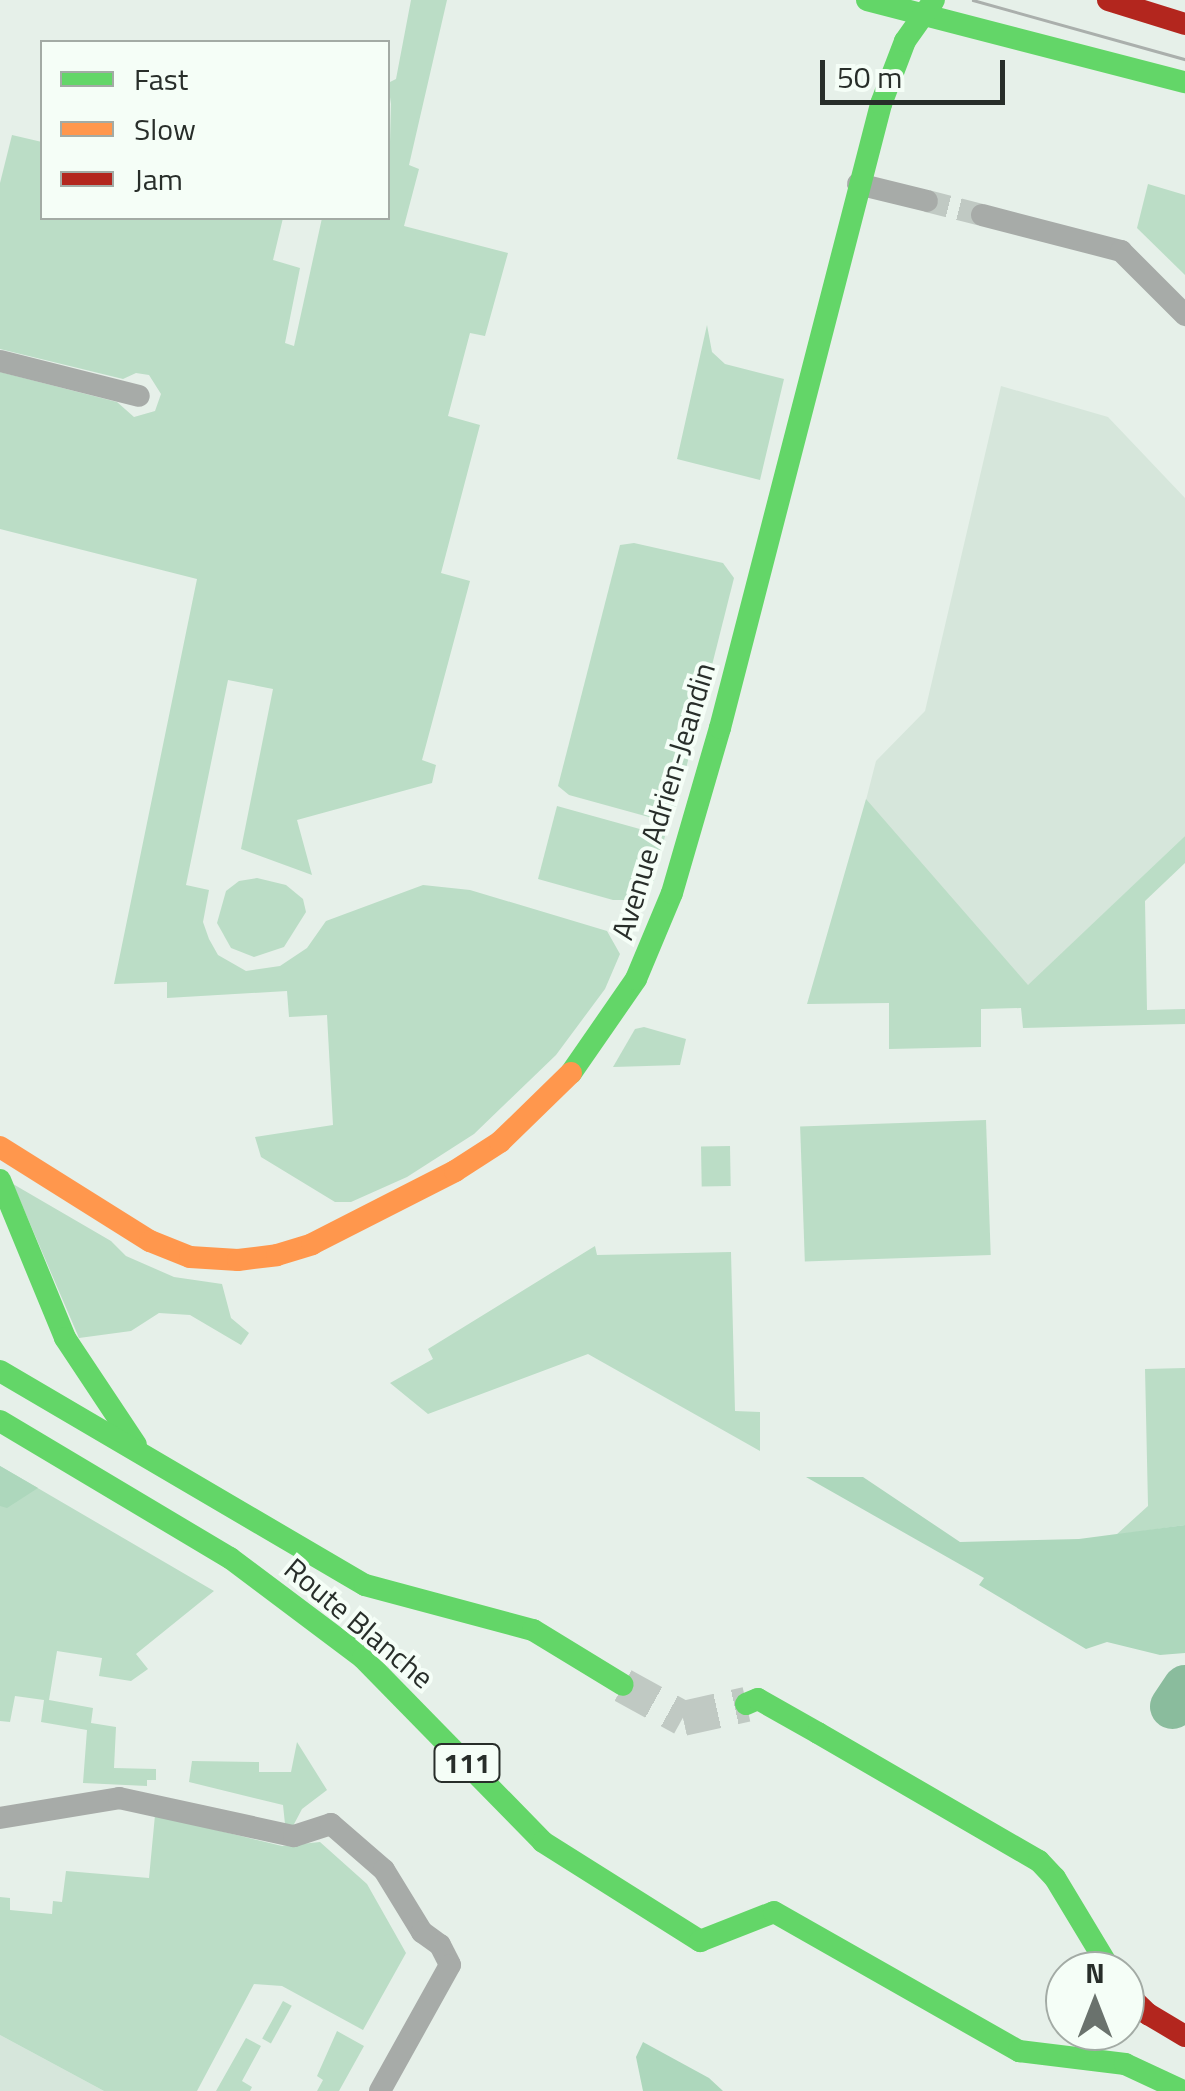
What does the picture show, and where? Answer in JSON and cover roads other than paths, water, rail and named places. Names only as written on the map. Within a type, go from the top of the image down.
[{"type":"main road","points":[[868,0],[928,6],[1185,82]]},
{"type":"main road","points":[[1108,0],[1185,24]]},
{"type":"main road","name":"Avenue Adrien-Jeandin","points":[[0,1147],[164,1247],[216,1261],[277,1255],[312,1244],[455,1171],[500,1142],[576,1067],[636,979],[672,893],[730,693],[858,184],[897,60],[928,6]]},
{"type":"main road","points":[[0,1180],[65,1338],[142,1454]]},
{"type":"main road","name":"Route Blanche","points":[[0,1370],[365,1585],[533,1630],[623,1684]]},
{"type":"main road","name":"Route Blanche","points":[[0,1422],[230,1558],[363,1658],[543,1842],[700,1941],[774,1912],[1020,2050],[1125,2064],[1183,2091]]},
{"type":"main road","points":[[746,1704],[758,1700],[1038,1860],[1054,1878],[1099,1951]]},
{"type":"main road","points":[[1145,2011],[1185,2036]]},
{"type":"street","points":[[858,184],[928,201]]},
{"type":"street","points":[[982,215],[1121,251],[1185,316]]},
{"type":"street","points":[[0,361],[138,396]]},
{"type":"street","points":[[0,1818],[119,1798],[294,1836],[331,1824],[384,1870],[422,1932],[440,1945],[450,1964],[380,2091]]},
{"type":"waterway","points":[[1172,1706],[1185,1687]]},
{"type":"tunnel","points":[[927,201],[982,215]]},
{"type":"tunnel","points":[[623,1685],[683,1718],[746,1704]]},
{"type":"tram line","points":[[973,0],[1185,59]]}]
